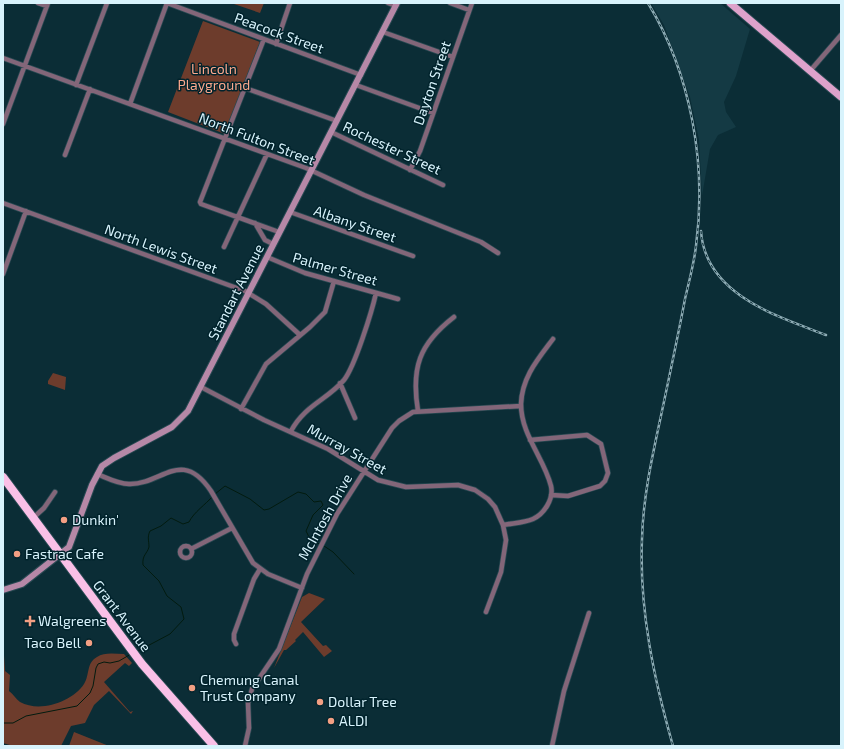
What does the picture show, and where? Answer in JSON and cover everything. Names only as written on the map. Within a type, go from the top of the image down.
[{"type":"highway","name":"Grant Avenue","points":[[3,477],[142,664],[214,746]]},
{"type":"main road","points":[[730,3],[841,97]]},
{"type":"street","points":[[3,124],[48,5],[38,3]]},
{"type":"street","points":[[76,85],[107,3]]},
{"type":"street","points":[[130,104],[167,3]]},
{"type":"street","name":"Peacock Street","points":[[167,3],[361,75]]},
{"type":"street","points":[[276,44],[290,3]]},
{"type":"street","points":[[388,3],[397,4]]},
{"type":"street","points":[[450,3],[470,10]]},
{"type":"street","name":"Dayton Street","points":[[410,170],[420,151],[472,3]]},
{"type":"street","name":"Standart Avenue","points":[[3,590],[22,584],[61,555],[71,544],[97,474],[102,466],[176,425],[188,411],[397,4]]},
{"type":"street","points":[[383,32],[453,57]]},
{"type":"street","points":[[810,71],[841,35]]},
{"type":"street","points":[[264,39],[200,203],[279,232]]},
{"type":"street","name":"North Fulton Street","points":[[3,58],[312,171],[364,195],[480,242],[498,254]]},
{"type":"street","points":[[356,85],[433,113]]},
{"type":"street","points":[[245,88],[337,121]]},
{"type":"street","points":[[65,154],[90,89]]},
{"type":"street","name":"Rochester Street","points":[[331,132],[443,185]]},
{"type":"street","points":[[224,247],[267,154]]},
{"type":"street","name":"North Lewis Street","points":[[3,203],[249,293],[276,311],[300,335]]},
{"type":"street","points":[[3,274],[26,211]]},
{"type":"street","name":"Albany Street","points":[[290,212],[413,256]]},
{"type":"street","points":[[255,223],[265,240],[273,244]]},
{"type":"street","name":"Palmer Street","points":[[267,257],[290,268],[398,299]]},
{"type":"street","points":[[242,409],[266,364],[325,312],[334,281]]},
{"type":"street","points":[[291,431],[304,412],[340,383],[352,365],[376,293]]},
{"type":"street","points":[[418,411],[415,381],[421,355],[432,336],[454,317]]},
{"type":"street","points":[[503,524],[534,519],[546,508],[551,495],[549,482],[523,421],[521,406],[527,378],[536,361],[552,339]]},
{"type":"street","points":[[340,383],[344,389],[355,418]]},
{"type":"street","name":"Murray Street","points":[[200,387],[242,409],[328,449],[378,480],[400,487],[424,487],[451,484],[468,487],[482,494],[491,501],[503,524],[506,540],[503,566],[486,612]]},
{"type":"street","name":"McIntosh Drive","points":[[245,746],[249,728],[248,703],[252,689],[279,649],[302,588],[325,536],[363,472],[398,421],[407,415],[418,411],[521,406]]},
{"type":"street","points":[[530,440],[586,435],[595,438],[601,444],[608,473],[605,481],[600,486],[568,496],[551,495]]},
{"type":"street","points":[[97,474],[116,481],[131,484],[171,471],[180,470],[193,473],[202,478],[210,489],[248,556],[260,569],[302,588]]},
{"type":"street","points":[[33,518],[44,508],[55,492]]},
{"type":"street","points":[[191,549],[232,528]]},
{"type":"street","points":[[236,644],[234,634],[254,579],[260,569]]},
{"type":"street","points":[[552,746],[564,691],[589,613]]},
{"type":"shaded area","points":[[651,3],[720,3],[750,29],[736,76],[724,102],[726,112],[736,127],[718,135],[710,149],[702,196],[699,140],[690,97],[664,25]]},
{"type":"green space","points":[[231,3],[264,3],[260,13]]},
{"type":"green space","name":"Lincoln Playground","points":[[203,21],[260,42],[225,134],[168,112]]},
{"type":"green space","points":[[53,373],[66,377],[65,390],[48,384],[48,381]]},
{"type":"green space","points":[[309,593],[325,599],[301,622],[323,646],[326,645],[332,651],[324,657],[303,632],[295,640],[296,641],[284,650],[274,668],[302,597]]},
{"type":"green space","points":[[3,640],[5,671],[10,675],[9,691],[20,702],[28,705],[46,706],[64,701],[72,696],[84,684],[91,662],[103,654],[124,654],[132,663],[129,666],[125,663],[104,682],[130,712],[133,711],[131,714],[109,691],[94,705],[85,723],[71,726],[61,746],[13,746],[3,743]]},
{"type":"green space","points":[[74,732],[109,746],[69,746]]},
{"type":"waterway","points":[[215,494],[225,486],[250,499],[264,510],[269,509],[298,492],[306,494],[314,502],[321,501],[323,505],[313,515],[306,531],[309,537],[319,544]]},
{"type":"waterway","points":[[138,651],[170,634],[184,619],[181,607],[167,596],[159,581],[143,565],[144,557],[149,547],[149,533],[171,518],[183,524],[189,522],[191,518],[213,496]]},
{"type":"waterway","points":[[324,546],[333,552],[354,574]]},
{"type":"waterway","points":[[3,723],[13,723],[26,716],[77,706],[90,693],[98,664],[119,661],[131,654]]},
{"type":"railway","points":[[648,3],[663,30],[685,89],[697,152],[699,183],[699,215],[693,266],[649,475],[644,507],[642,539],[645,618],[654,670],[673,746]]},
{"type":"railway","points":[[701,231],[705,253],[715,271],[729,287],[746,300],[786,320],[826,335]]},
{"type":"place","name":"Dunkin'","points":[[64,520]]},
{"type":"place","name":"Fastrac Cafe","points":[[17,554]]},
{"type":"place","name":"Walgreens","points":[[30,621]]},
{"type":"place","name":"Taco Bell","points":[[89,643]]},
{"type":"place","name":"Chemung Canal Trust Company","points":[[192,688]]},
{"type":"place","name":"Dollar Tree","points":[[320,702]]},
{"type":"place","name":"ALDI","points":[[331,721]]}]
